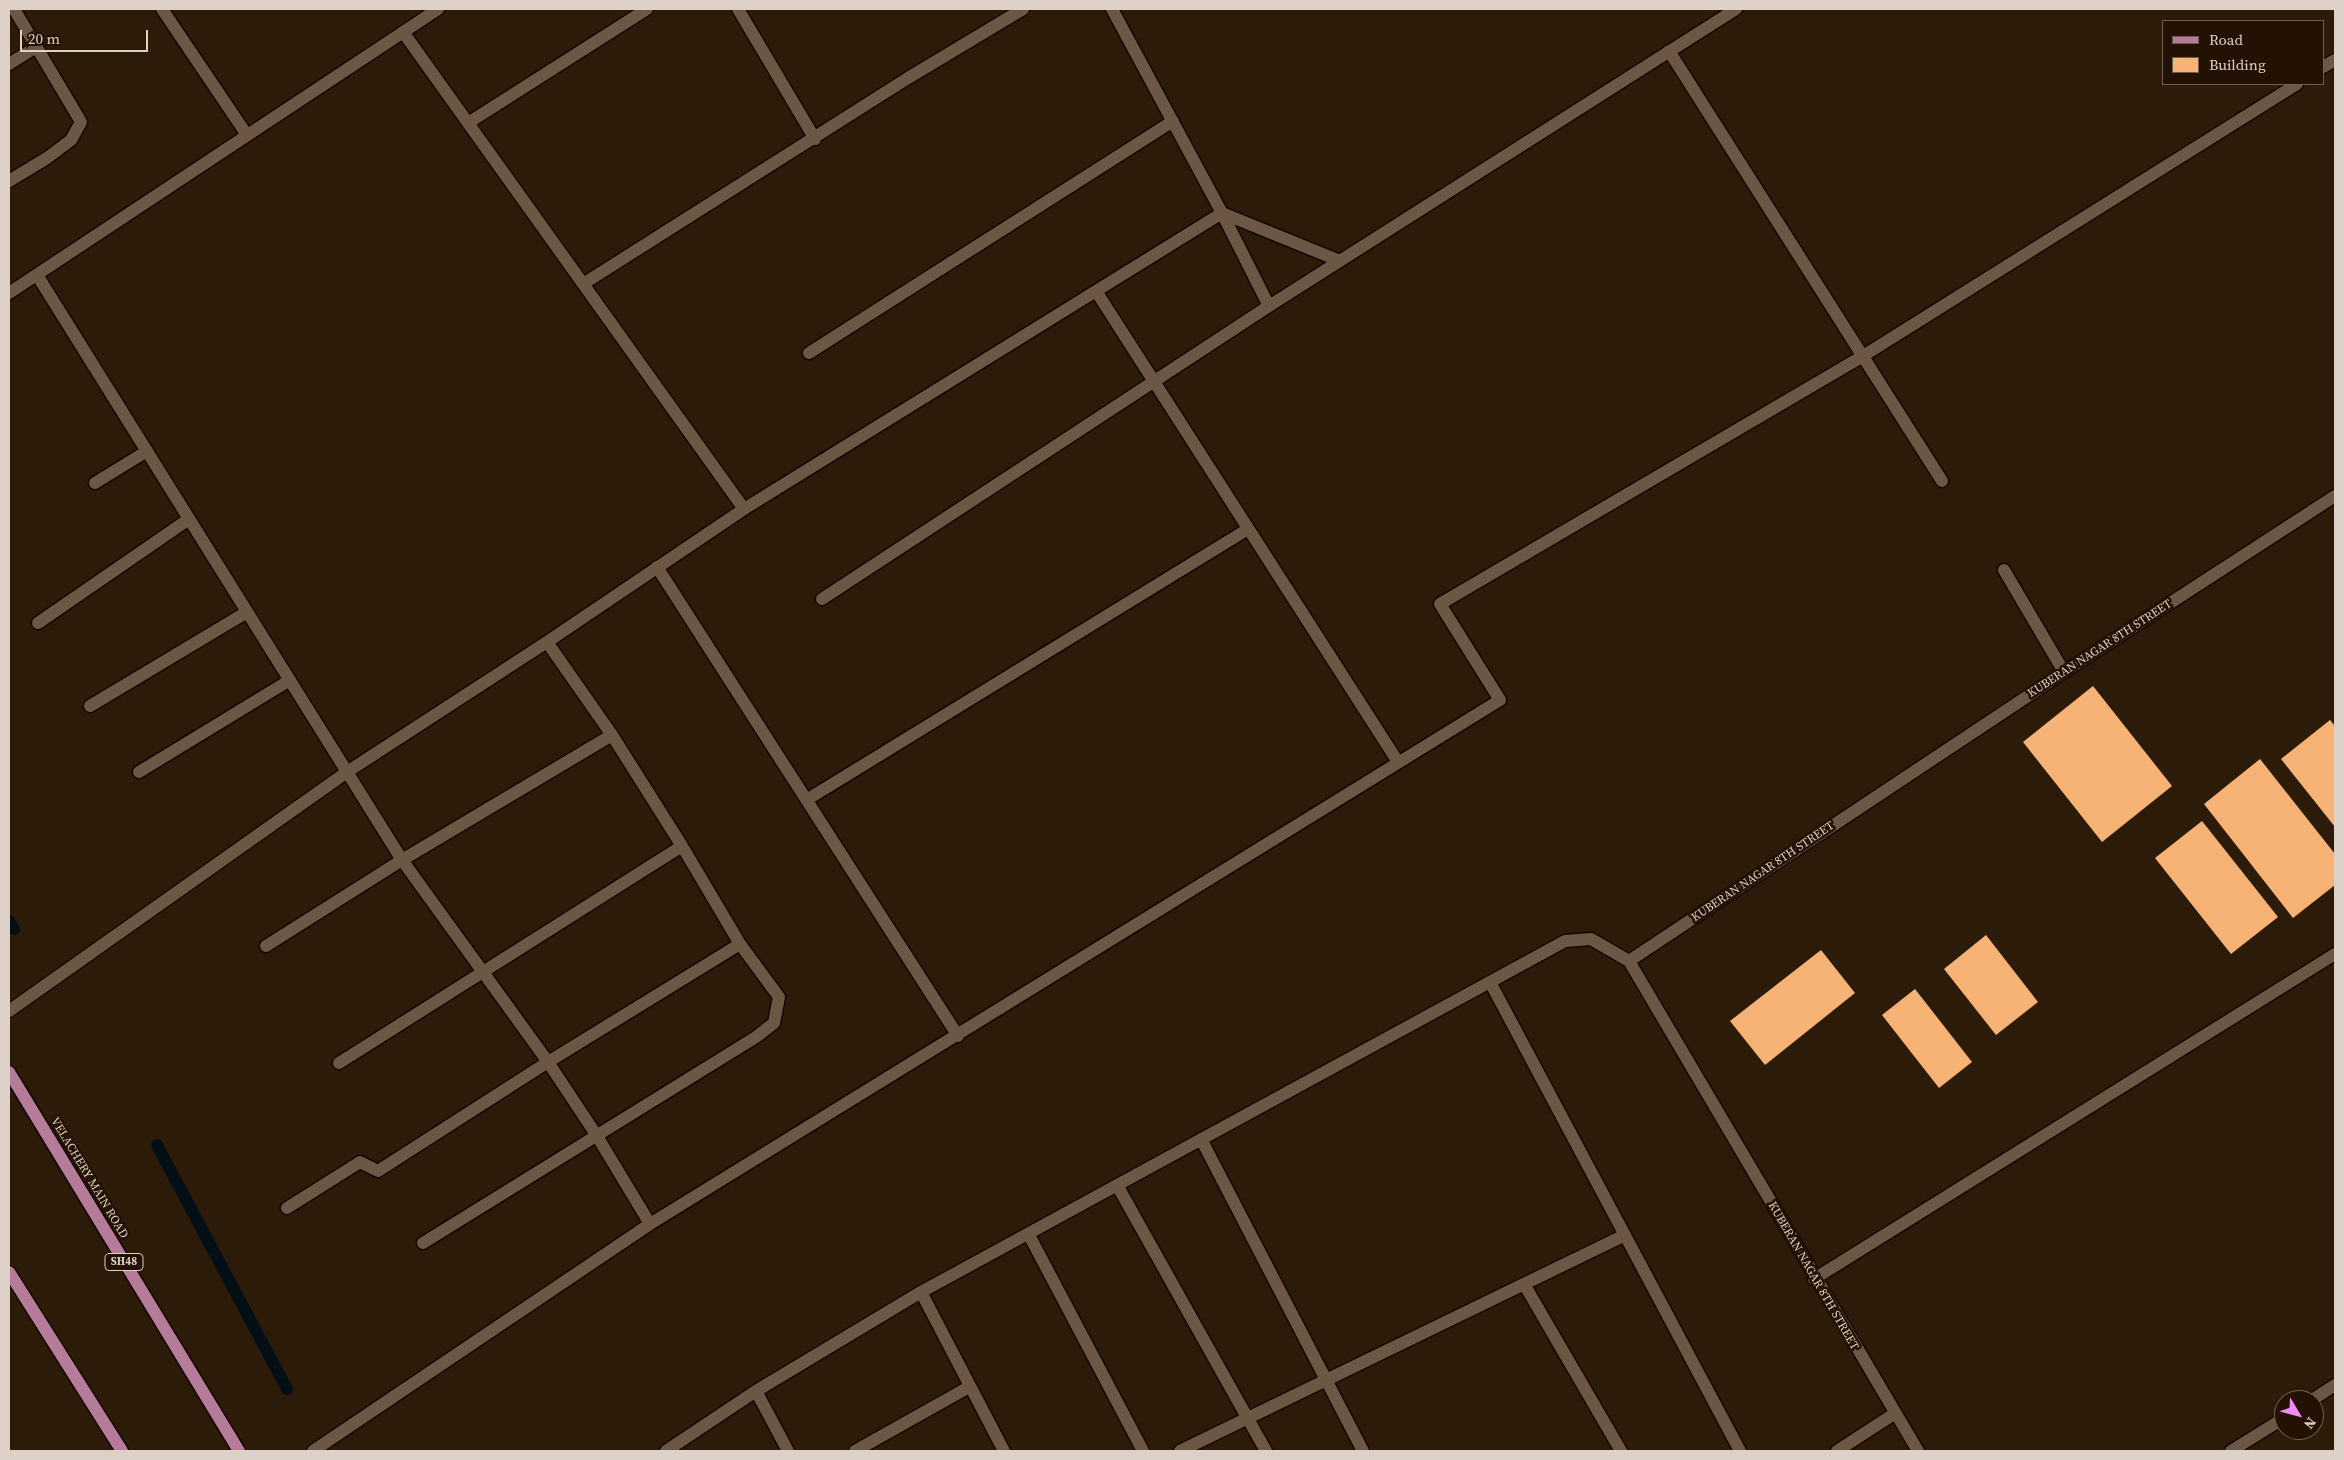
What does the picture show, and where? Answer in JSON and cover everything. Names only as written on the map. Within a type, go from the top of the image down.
[{"type":"main road","name":"VELACHERY MAIN ROAD","points":[[9,1072],[239,1451]]},
{"type":"main road","points":[[9,1272],[122,1451]]},
{"type":"street","points":[[9,181],[71,140],[82,122],[14,9]]},
{"type":"street","points":[[162,9],[247,136]]},
{"type":"street","points":[[9,293],[438,9]]},
{"type":"street","points":[[468,124],[647,9]]},
{"type":"street","points":[[738,9],[815,139]]},
{"type":"street","points":[[583,284],[815,139],[908,78],[1023,9]]},
{"type":"street","points":[[1112,9],[1222,213],[1268,306]]},
{"type":"street","points":[[822,599],[1268,306],[1736,9]]},
{"type":"street","points":[[403,32],[744,508]]},
{"type":"street","points":[[9,64],[36,47]]},
{"type":"street","points":[[1669,51],[1942,481]]},
{"type":"street","points":[[2324,66],[2335,60]]},
{"type":"street","points":[[313,1451],[650,1224],[958,1036],[1500,700],[1440,604],[1863,356],[2295,85]]},
{"type":"street","points":[[809,353],[1172,121]]},
{"type":"street","points":[[1222,213],[1340,261]]},
{"type":"street","points":[[9,1011],[347,772],[547,642],[744,508],[1222,213]]},
{"type":"street","points":[[37,275],[402,860],[548,1062],[597,1136],[650,1224]]},
{"type":"street","points":[[1096,291],[1398,762]]},
{"type":"street","points":[[95,483],[147,450]]},
{"type":"street","name":"KUBERAN NAGAR 8TH STREET","points":[[1918,1451],[1814,1279],[1629,961],[2064,672],[2335,496]]},
{"type":"street","points":[[38,623],[190,519]]},
{"type":"street","points":[[808,799],[1248,529]]},
{"type":"street","points":[[657,567],[808,799],[958,1036]]},
{"type":"street","points":[[2004,570],[2064,672]]},
{"type":"street","points":[[90,706],[247,612]]},
{"type":"street","points":[[423,1243],[756,1038],[774,1023],[779,997],[740,944],[682,846],[612,735],[547,642]]},
{"type":"street","points":[[139,772],[290,680]]},
{"type":"street","points":[[266,946],[402,860],[612,735]]},
{"type":"street","points":[[339,1063],[682,846]]},
{"type":"street","points":[[666,1451],[756,1391],[921,1292],[1029,1235],[1565,941],[1591,939],[1629,961]]},
{"type":"street","points":[[287,1208],[360,1162],[378,1171],[548,1062],[740,944]]},
{"type":"street","points":[[1814,1279],[2335,954]]},
{"type":"street","points":[[1490,982],[1740,1451]]},
{"type":"street","points":[[1201,1139],[1363,1451]]},
{"type":"street","points":[[1118,1185],[1266,1451]]},
{"type":"street","points":[[1029,1235],[1142,1451]]},
{"type":"street","points":[[1180,1451],[1625,1235]]},
{"type":"street","points":[[1524,1284],[1621,1451]]},
{"type":"street","points":[[921,1292],[1004,1451]]},
{"type":"street","points":[[2324,1392],[2335,1385]]},
{"type":"street","points":[[855,1451],[969,1386]]},
{"type":"street","points":[[756,1391],[788,1451]]},
{"type":"street","points":[[1837,1451],[1894,1414]]},
{"type":"street","points":[[2231,1451],[2274,1424]]},
{"type":"building","points":[[2093,686],[2172,786],[2102,842],[2023,742]]},
{"type":"building","points":[[2330,720],[2335,726],[2335,827],[2281,759]]},
{"type":"building","points":[[2260,759],[2335,854],[2335,885],[2293,918],[2204,804]]},
{"type":"building","points":[[2202,821],[2278,917],[2231,954],[2155,858]]},
{"type":"building","points":[[1986,935],[2038,1002],[1996,1035],[1944,969]]},
{"type":"building","points":[[1821,950],[1855,993],[1765,1065],[1730,1021]]},
{"type":"building","points":[[1915,989],[1972,1062],[1939,1088],[1882,1015]]},
{"type":"waterway","points":[[9,921],[14,929]]},
{"type":"waterway","points":[[157,1145],[287,1389]]}]
